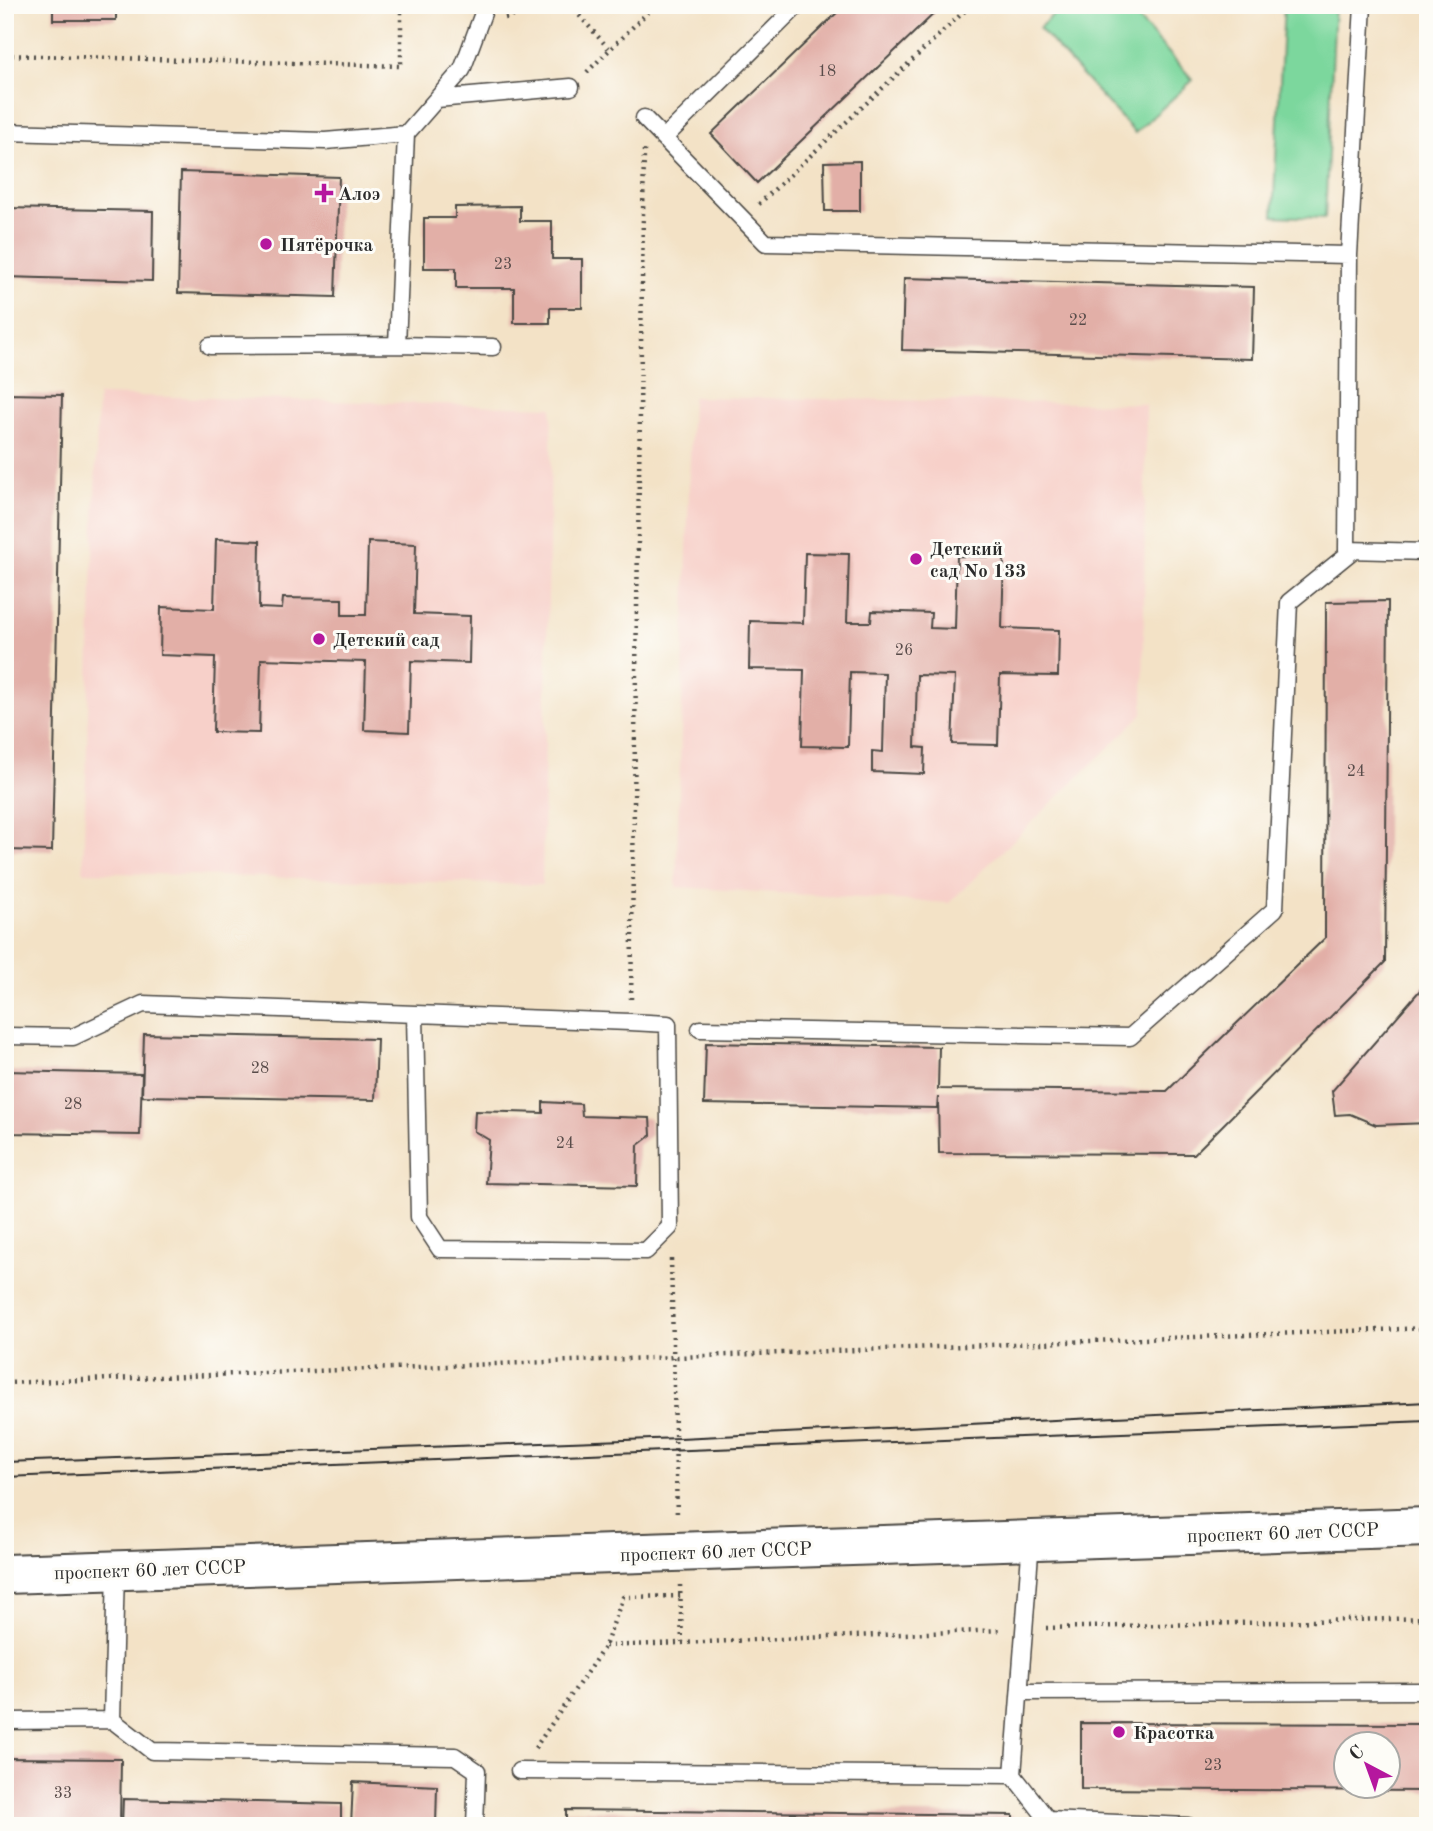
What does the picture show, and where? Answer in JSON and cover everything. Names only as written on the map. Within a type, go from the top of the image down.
[{"type":"main road","name":"проспект 60 лет СССР","points":[[5,1574],[1428,1527]]},
{"type":"lane","points":[[397,345],[406,134],[461,70],[486,5]]},
{"type":"lane","points":[[664,138],[798,5]]},
{"type":"lane","points":[[1363,5],[1349,256],[1347,550],[1428,552]]},
{"type":"lane","points":[[437,99],[571,87]]},
{"type":"lane","points":[[644,118],[766,243],[1349,256]]},
{"type":"lane","points":[[5,132],[325,141],[406,134]]},
{"type":"lane","points":[[210,346],[493,347]]},
{"type":"lane","points":[[700,1029],[1130,1037],[1275,909],[1289,602],[1352,551]]},
{"type":"lane","points":[[5,1036],[73,1037],[143,1004],[415,1014],[630,1022],[668,1024],[670,1227],[646,1251],[440,1249],[419,1217],[415,1014]]},
{"type":"lane","points":[[1031,1540],[1013,1775],[1048,1823],[1188,1826]]},
{"type":"lane","points":[[112,1720],[116,1570]]},
{"type":"lane","points":[[1020,1692],[1428,1691]]},
{"type":"lane","points":[[5,1721],[112,1720],[152,1751],[455,1756],[484,1771],[475,1826]]},
{"type":"lane","points":[[519,1771],[1013,1775]]},
{"type":"path","points":[[5,55],[401,66],[401,5]]},
{"type":"path","points":[[480,23],[562,5]]},
{"type":"path","points":[[570,5],[610,50]]},
{"type":"path","points":[[571,87],[656,5]]},
{"type":"path","points":[[743,219],[971,5]]},
{"type":"path","points":[[630,1022],[644,118]]},
{"type":"path","points":[[670,1227],[682,1643]]},
{"type":"path","points":[[5,1383],[1428,1328]]},
{"type":"path","points":[[519,1771],[605,1646],[622,1597],[681,1596]]},
{"type":"shaded area","name":"Детский сад","points":[[98,395],[552,407],[542,885],[83,872]]},
{"type":"shaded area","name":"Детский сад No 133","points":[[692,397],[1146,404],[1143,714],[949,903],[676,887]]},
{"type":"green space","points":[[1063,5],[1126,5],[1193,80],[1135,133],[1039,28]]},
{"type":"green space","points":[[1284,5],[1335,5],[1325,218],[1273,216]]},
{"type":"building","points":[[53,5],[116,5],[116,20],[53,20]]},
{"type":"building","points":[[845,5],[943,5],[757,183],[711,134]]},
{"type":"building","points":[[860,161],[860,211],[825,211],[824,162]]},
{"type":"building","points":[[181,172],[339,177],[335,297],[178,293]]},
{"type":"building","points":[[520,206],[520,221],[552,221],[552,259],[582,259],[582,308],[550,308],[550,323],[514,323],[514,288],[456,288],[456,268],[424,268],[424,218],[455,218],[455,207]]},
{"type":"building","points":[[5,208],[153,211],[152,281],[5,277]]},
{"type":"building","points":[[904,278],[1254,287],[1252,359],[902,350]]},
{"type":"building","points":[[5,394],[62,395],[52,851],[5,850]]},
{"type":"building","points":[[216,539],[260,541],[259,608],[282,609],[283,598],[342,599],[342,615],[366,615],[368,542],[416,544],[414,614],[470,616],[469,663],[411,661],[409,732],[364,730],[366,662],[261,659],[259,733],[213,732],[215,657],[160,655],[161,607],[214,609]]},
{"type":"building","points":[[805,553],[849,554],[847,622],[871,622],[872,611],[931,613],[930,628],[955,629],[957,556],[1004,557],[1002,628],[1059,630],[1058,676],[1000,675],[998,745],[952,744],[955,676],[917,675],[915,747],[925,748],[924,774],[872,772],[872,751],[883,752],[885,673],[850,672],[848,747],[802,746],[804,670],[749,669],[750,621],[803,623]]},
{"type":"building","points":[[1388,601],[1385,962],[1194,1154],[939,1153],[938,1097],[937,1108],[704,1104],[706,1043],[939,1047],[938,1089],[1167,1091],[1325,938],[1326,602]]},
{"type":"building","points":[[1428,981],[1428,1123],[1376,1125],[1350,1114],[1335,1115],[1332,1091]]},
{"type":"building","points":[[144,1034],[377,1039],[375,1100],[142,1096]]},
{"type":"building","points":[[5,1071],[142,1074],[140,1135],[5,1133]]},
{"type":"building","points":[[543,1102],[581,1104],[582,1116],[650,1118],[651,1135],[638,1145],[637,1186],[486,1183],[489,1140],[474,1131],[475,1111],[543,1113]]},
{"type":"building","points":[[1081,1723],[1428,1724],[1428,1791],[1402,1791],[1402,1730],[1332,1730],[1332,1790],[1081,1789]]},
{"type":"building","points":[[5,1758],[121,1759],[120,1826],[5,1826]]},
{"type":"building","points":[[353,1782],[437,1786],[436,1826],[351,1826]]},
{"type":"building","points":[[123,1799],[341,1804],[341,1826],[122,1826]]},
{"type":"building","points":[[566,1810],[1013,1815],[1013,1826],[566,1826]]},
{"type":"tram line","points":[[5,1462],[680,1438],[1428,1402]]},
{"type":"tram line","points":[[5,1477],[1428,1421]]},
{"type":"place","name":"Алоэ","points":[[324,193]]},
{"type":"place","name":"Пятёрочка","points":[[266,244]]},
{"type":"place","name":"Детский сад No 133","points":[[916,559]]},
{"type":"place","name":"Детский сад","points":[[319,639]]},
{"type":"place","name":"Красотка","points":[[1119,1732]]}]
